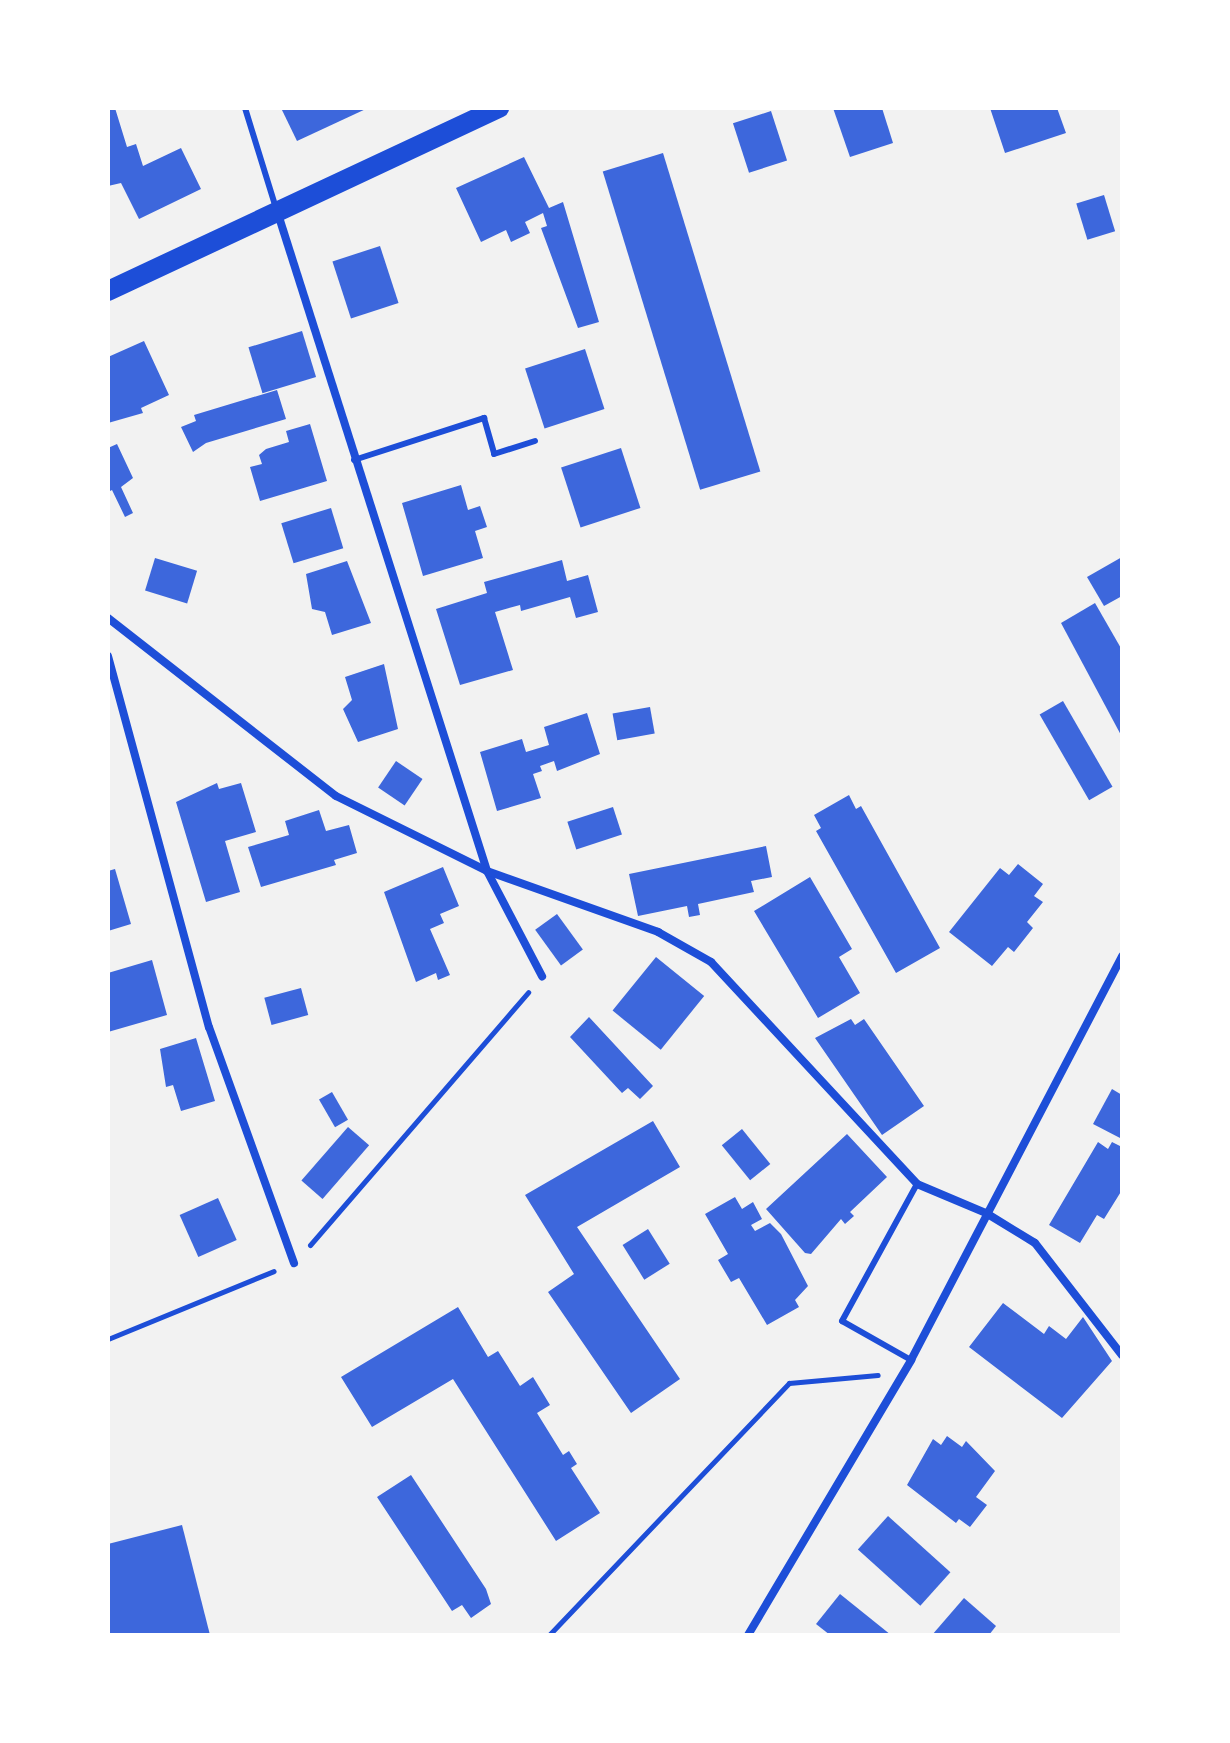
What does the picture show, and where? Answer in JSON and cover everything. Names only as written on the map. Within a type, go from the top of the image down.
[{"type":"main road","points":[[108,291],[499,108]]},
{"type":"street","points":[[278,213],[487,871],[542,976]]},
{"type":"street","points":[[108,618],[336,796],[487,871],[658,932],[711,962],[917,1184],[986,1213],[1035,1243],[1122,1355]]},
{"type":"street","points":[[108,656],[209,1027],[294,1263]]},
{"type":"street","points":[[748,1635],[911,1360],[1122,956]]},
{"type":"lane","points":[[245,108],[278,213]]},
{"type":"lane","points":[[354,460],[484,418],[494,454],[535,441]]},
{"type":"lane","points":[[911,1360],[842,1321],[917,1184]]},
{"type":"path","points":[[108,1339],[294,1263],[542,976]]},
{"type":"path","points":[[549,1635],[789,1383],[903,1374]]},
{"type":"building","points":[[108,108],[115,108],[127,147],[136,144],[143,166],[181,148],[201,189],[139,219],[121,183],[108,186]]},
{"type":"building","points":[[281,108],[368,108],[297,141]]},
{"type":"building","points":[[833,108],[882,108],[893,143],[850,157]]},
{"type":"building","points":[[990,108],[1057,108],[1066,133],[1005,153]]},
{"type":"building","points":[[771,111],[787,160],[749,173],[733,123]]},
{"type":"building","points":[[663,153],[760,471],[700,490],[603,171]]},
{"type":"building","points":[[524,157],[549,208],[563,202],[599,322],[578,328],[541,228],[547,226],[543,213],[525,222],[530,233],[511,242],[506,230],[481,242],[456,188]]},
{"type":"building","points":[[1104,195],[1115,231],[1087,240],[1076,203]]},
{"type":"building","points":[[380,246],[399,303],[351,319],[332,261]]},
{"type":"building","points":[[302,331],[316,377],[262,393],[248,347]]},
{"type":"building","points":[[144,341],[169,395],[141,408],[143,413],[108,423],[108,357]]},
{"type":"building","points":[[585,349],[604,409],[545,428],[525,368]]},
{"type":"building","points":[[277,390],[286,419],[206,443],[193,452],[181,427],[196,421],[194,415]]},
{"type":"building","points":[[310,424],[327,481],[260,501],[250,467],[262,464],[259,455],[266,449],[289,442],[286,431]]},
{"type":"building","points":[[117,444],[133,478],[121,487],[133,513],[125,517],[112,490],[108,492],[108,448]]},
{"type":"building","points":[[621,448],[640,508],[581,527],[561,467]]},
{"type":"building","points":[[461,485],[468,510],[480,506],[487,527],[475,531],[483,558],[423,576],[402,503]]},
{"type":"building","points":[[331,508],[343,548],[294,563],[281,523]]},
{"type":"building","points":[[1122,557],[1122,596],[1104,606],[1087,577]]},
{"type":"building","points":[[155,558],[197,571],[187,603],[145,591]]},
{"type":"building","points":[[562,560],[567,581],[588,575],[598,612],[576,618],[570,597],[521,611],[520,605],[495,612],[513,670],[460,685],[436,609],[487,593],[484,582]]},
{"type":"building","points":[[347,561],[371,623],[332,635],[325,612],[312,609],[306,574]]},
{"type":"building","points":[[1095,603],[1122,650],[1122,737],[1061,623]]},
{"type":"building","points":[[384,664],[398,729],[358,742],[343,709],[352,700],[345,677]]},
{"type":"building","points":[[1063,701],[1112,787],[1089,800],[1040,714]]},
{"type":"building","points":[[650,707],[655,734],[617,740],[613,714]]},
{"type":"building","points":[[587,713],[600,754],[557,771],[554,761],[540,766],[542,771],[533,774],[541,798],[497,811],[480,752],[522,739],[526,752],[549,745],[544,727]]},
{"type":"building","points":[[396,761],[423,779],[405,805],[378,788]]},
{"type":"building","points":[[217,783],[219,789],[241,783],[256,832],[225,841],[240,892],[206,902],[176,802]]},
{"type":"building","points":[[849,795],[856,809],[861,806],[940,948],[896,973],[816,831],[821,828],[814,815]]},
{"type":"building","points":[[613,807],[622,835],[576,849],[567,822]]},
{"type":"building","points":[[319,810],[326,831],[349,825],[357,853],[334,860],[336,865],[261,887],[248,847],[289,835],[285,821]]},
{"type":"building","points":[[766,846],[772,877],[751,881],[754,892],[698,904],[700,915],[689,917],[687,906],[638,916],[629,874]]},
{"type":"building","points":[[1018,864],[1043,884],[1034,896],[1043,902],[1027,922],[1033,928],[1014,952],[1008,947],[992,966],[949,932],[1000,868],[1009,875]]},
{"type":"building","points":[[443,867],[459,906],[440,914],[444,923],[430,929],[450,975],[438,980],[436,973],[416,982],[384,892]]},
{"type":"building","points":[[115,869],[131,924],[108,931],[108,871]]},
{"type":"building","points":[[810,877],[852,949],[839,957],[860,993],[818,1018],[754,911]]},
{"type":"building","points":[[557,914],[583,950],[561,965],[535,930]]},
{"type":"building","points":[[656,957],[704,996],[661,1050],[613,1011]]},
{"type":"building","points":[[152,960],[167,1015],[108,1032],[108,973]]},
{"type":"building","points":[[301,988],[308,1015],[272,1025],[264,998]]},
{"type":"building","points":[[589,1017],[653,1086],[640,1099],[628,1088],[622,1093],[570,1037]]},
{"type":"building","points":[[851,1019],[855,1025],[864,1019],[924,1106],[882,1135],[815,1038]]},
{"type":"building","points":[[196,1038],[215,1101],[181,1111],[173,1085],[166,1087],[160,1049]]},
{"type":"building","points":[[1112,1089],[1122,1095],[1122,1139],[1093,1124]]},
{"type":"building","points":[[332,1092],[348,1120],[335,1127],[319,1100]]},
{"type":"building","points":[[653,1121],[680,1167],[577,1227],[680,1379],[631,1413],[548,1292],[574,1274],[525,1195]]},
{"type":"building","points":[[348,1127],[369,1145],[323,1199],[301,1181]]},
{"type":"building","points":[[742,1129],[770,1164],[750,1180],[722,1145]]},
{"type":"building","points":[[847,1134],[887,1177],[850,1212],[854,1216],[845,1224],[841,1219],[811,1254],[805,1253],[766,1209]]},
{"type":"building","points":[[1098,1142],[1108,1149],[1112,1142],[1122,1147],[1122,1190],[1104,1219],[1097,1215],[1080,1243],[1049,1225]]},
{"type":"building","points":[[735,1197],[742,1209],[753,1202],[762,1219],[751,1225],[755,1231],[770,1223],[781,1234],[808,1286],[795,1300],[799,1307],[767,1325],[739,1278],[731,1282],[718,1260],[728,1254],[705,1214]]},
{"type":"building","points":[[218,1198],[237,1240],[198,1257],[180,1215]]},
{"type":"building","points":[[648,1229],[670,1264],[644,1280],[623,1245]]},
{"type":"building","points":[[1003,1303],[1044,1334],[1049,1326],[1066,1339],[1083,1317],[1112,1361],[1062,1418],[969,1347]]},
{"type":"building","points":[[458,1307],[488,1357],[498,1351],[520,1386],[533,1377],[550,1405],[537,1413],[563,1455],[569,1451],[577,1464],[571,1468],[600,1513],[556,1541],[453,1379],[372,1427],[341,1377]]},
{"type":"building","points":[[947,1436],[962,1447],[966,1441],[995,1471],[976,1497],[987,1505],[970,1527],[959,1519],[956,1523],[907,1485],[933,1439],[941,1445]]},
{"type":"building","points":[[411,1475],[486,1589],[491,1604],[471,1618],[462,1605],[452,1611],[377,1497]]},
{"type":"building","points":[[888,1516],[950,1572],[920,1606],[858,1549]]},
{"type":"building","points":[[182,1525],[210,1635],[108,1635],[108,1544]]},
{"type":"building","points":[[840,1594],[891,1635],[830,1635],[816,1624]]},
{"type":"building","points":[[964,1598],[996,1626],[989,1635],[932,1635]]}]
